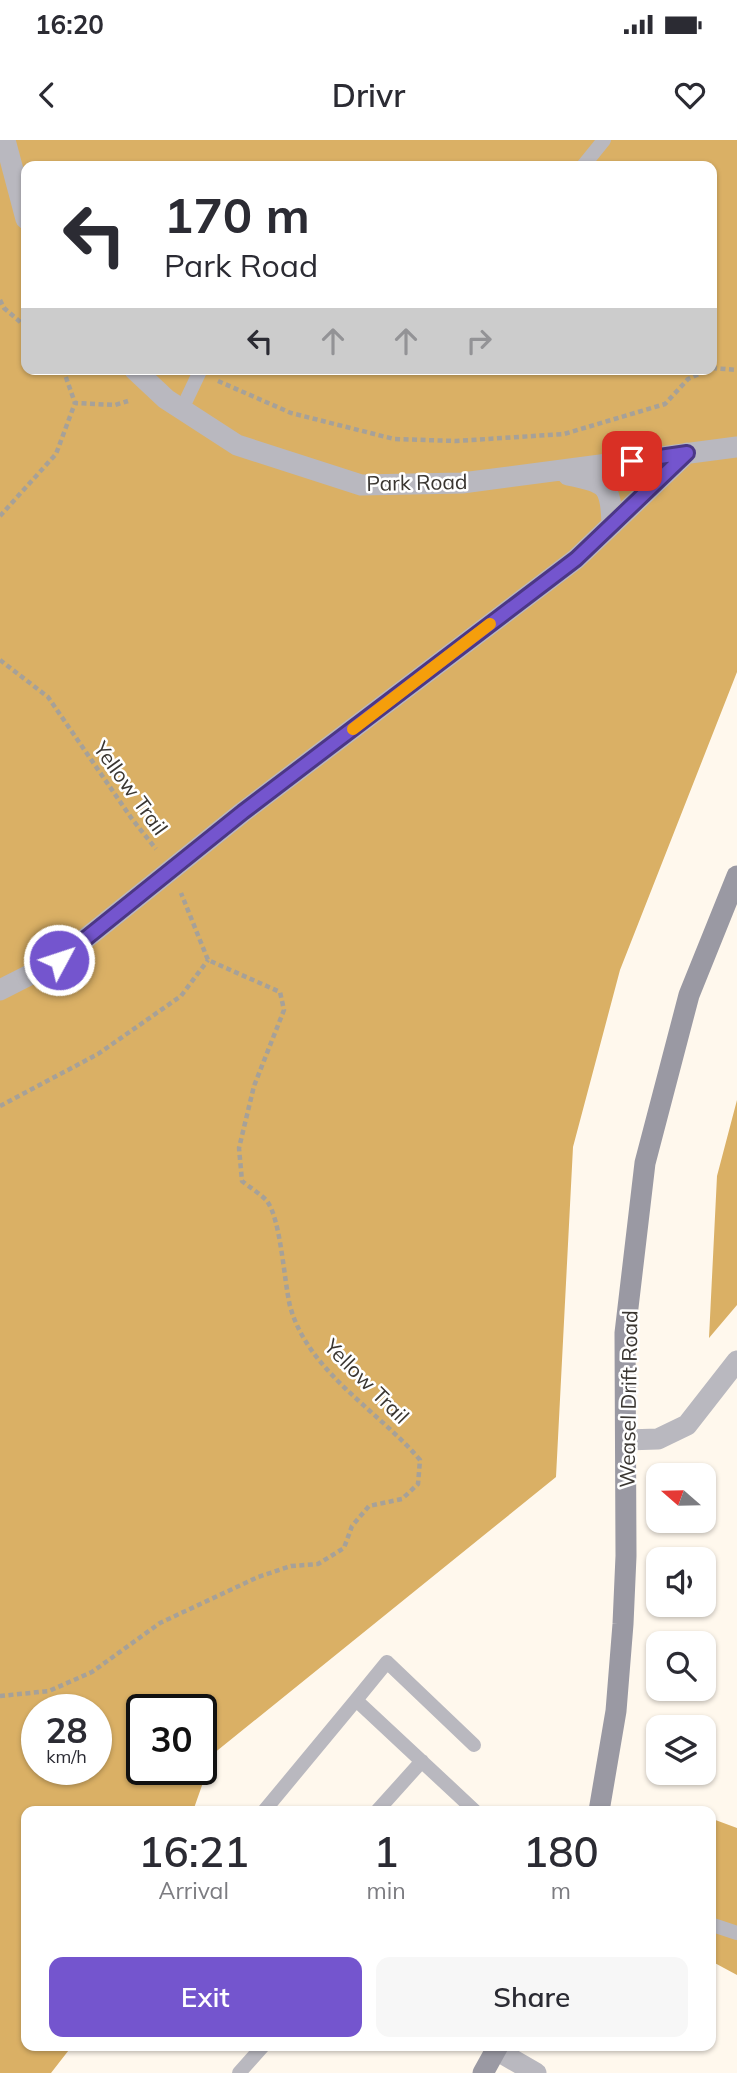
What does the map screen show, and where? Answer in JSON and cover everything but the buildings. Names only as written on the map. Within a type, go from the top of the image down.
[{"type":"street","points":[[5,140],[21,200]]},
{"type":"street","name":"Park Road","points":[[140,375],[182,410],[237,445],[361,485],[462,483],[737,447]]},
{"type":"street","points":[[0,990],[59,960],[171,868],[576,559],[687,453]]},
{"type":"street","points":[[550,471],[598,481],[611,498],[612,525]]},
{"type":"street","name":"Weasel Drift Road","points":[[600,1806],[616,1711],[623,1624],[625,1332],[645,1163],[689,995],[737,876]]},
{"type":"street","points":[[626,1440],[658,1439],[687,1425],[737,1361]]},
{"type":"street","points":[[483,2073],[495,2051]]},
{"type":"street","points":[[502,2051],[537,2073]]},
{"type":"lane","points":[[587,161],[604,140]]},
{"type":"lane","points":[[182,410],[198,375]]},
{"type":"lane","points":[[268,1806],[387,1662],[474,1745]]},
{"type":"lane","points":[[356,1700],[470,1806]]},
{"type":"lane","points":[[382,1806],[422,1761]]},
{"type":"lane","points":[[716,1926],[737,1933]]},
{"type":"lane","points":[[239,2073],[259,2051]]},
{"type":"path","points":[[0,300],[4,308],[21,323]]},
{"type":"path","points":[[717,369],[737,370]]},
{"type":"path","points":[[0,516],[56,454],[75,403],[65,375]]},
{"type":"path","points":[[209,375],[291,413],[394,439],[456,441],[564,434],[665,404],[688,379],[697,375]]},
{"type":"path","points":[[75,403],[115,405],[157,391]]},
{"type":"path","name":"Yellow Trail","points":[[0,660],[48,697],[132,819],[171,868],[208,960],[280,992],[284,1010],[254,1086],[239,1148],[242,1181],[268,1202],[279,1239],[291,1308],[313,1350],[356,1399],[398,1434],[420,1460],[418,1484],[402,1499],[369,1506],[352,1526],[344,1548],[317,1564],[291,1566],[258,1577],[160,1623],[92,1672],[49,1691],[0,1696]]},
{"type":"path","points":[[0,1106],[119,1040],[181,996],[208,960]]},
{"type":"shaded area","points":[[0,140],[737,140],[737,672],[620,970],[573,1147],[556,1477],[217,1751],[217,1694],[126,1694],[126,1785],[202,1785],[195,1806],[21,1806],[21,2051],[68,2051],[51,2073],[0,2073]]},
{"type":"shaded area","points":[[737,1100],[737,1305],[709,1338],[717,1176]]},
{"type":"shaded area","points":[[716,1820],[737,1828],[737,1975],[716,1964]]},
{"type":"slow traffic","points":[[353,729],[490,624]]},
{"type":"route","points":[[59,960],[243,812],[576,559],[687,453],[632,461]]}]
